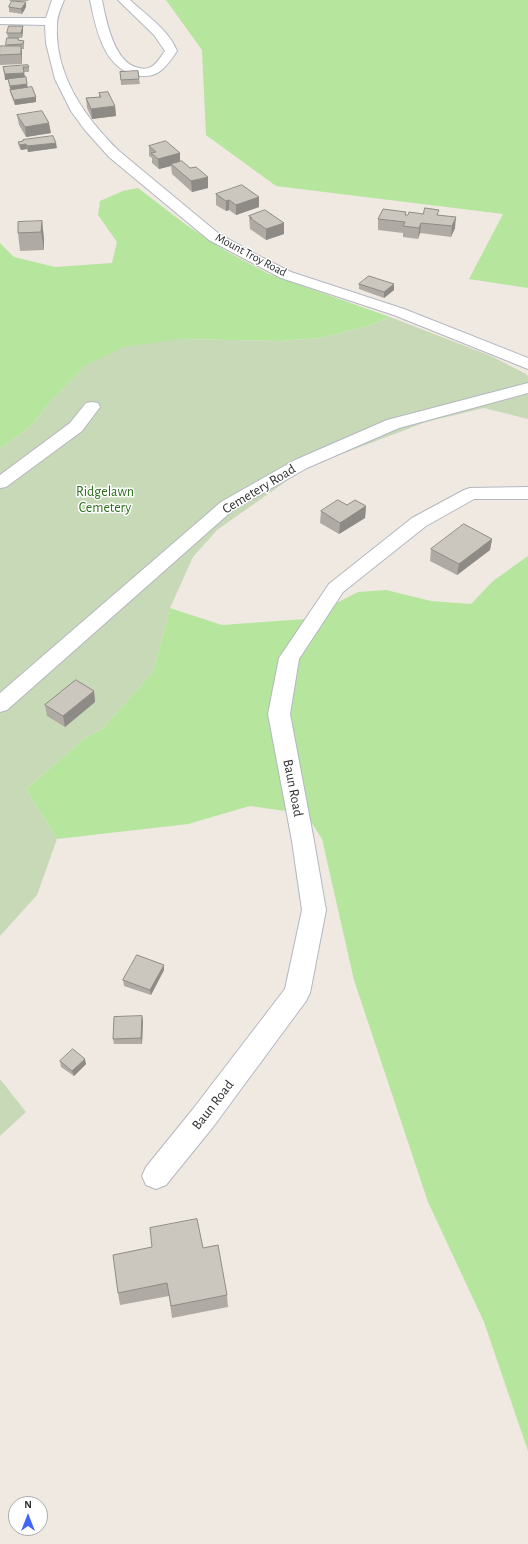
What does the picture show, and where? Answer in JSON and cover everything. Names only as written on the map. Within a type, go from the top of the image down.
[{"type":"street","name":"Mount Troy Road","points":[[58,0],[51,22],[54,63],[67,96],[77,112],[99,140],[114,154],[214,237],[286,275],[406,315],[497,350],[528,364]]},
{"type":"street","points":[[96,0],[105,33],[112,50],[121,65],[128,70],[150,72],[157,69],[171,51],[171,48],[162,35],[124,0]]},
{"type":"street","points":[[0,21],[51,22]]},
{"type":"street","name":"Cemetery Road","points":[[0,705],[226,506],[301,464],[393,424],[528,388]]},
{"type":"street","points":[[0,483],[76,427],[92,407]]},
{"type":"street","name":"Baun Road","points":[[156,1176],[203,1118],[297,993],[314,910],[303,841],[279,714],[289,658],[336,588],[419,522],[470,494],[528,493]]},
{"type":"green space","points":[[166,0],[528,0],[528,288],[469,279],[503,214],[276,186],[206,135],[202,50]]},
{"type":"green space","points":[[138,188],[185,224],[224,250],[269,274],[390,317],[368,326],[322,338],[280,341],[180,339],[85,366],[50,402],[32,425],[0,449],[0,243],[14,257],[55,267],[112,263],[117,242],[98,215],[100,201],[123,191]]},
{"type":"green space","name":"Ridgelawn Cemetery","points":[[390,317],[491,356],[526,374],[528,376],[528,419],[484,408],[426,422],[305,468],[217,530],[193,557],[170,608],[153,672],[103,728],[85,738],[26,789],[57,839],[37,895],[0,936],[0,449],[32,425],[50,402],[85,366],[124,347],[180,339],[280,341],[322,338],[368,326]]},
{"type":"green space","points":[[528,556],[528,1451],[484,1322],[428,1202],[354,980],[322,839],[306,814],[250,806],[188,824],[57,839],[26,789],[85,738],[103,728],[153,672],[170,608],[222,625],[305,619],[358,592],[386,590],[431,601],[471,604],[493,581]]},
{"type":"green space","points":[[0,1079],[26,1112],[0,1136]]},
{"type":"building","points":[[12,1],[26,2],[21,9],[9,7]]},
{"type":"building","points":[[9,26],[23,26],[21,33],[7,33]]},
{"type":"building","points":[[7,38],[18,38],[18,40],[24,41],[23,44],[6,45]]},
{"type":"building","points":[[0,46],[21,46],[21,54],[0,55]]},
{"type":"building","points":[[28,65],[29,67],[23,67],[24,73],[5,74],[3,67]]},
{"type":"building","points":[[138,71],[139,79],[121,80],[120,72]]},
{"type":"building","points":[[26,77],[27,84],[10,86],[8,79]]},
{"type":"building","points":[[32,87],[36,97],[14,100],[10,90]]},
{"type":"building","points":[[108,92],[115,106],[91,109],[86,98],[101,97],[99,93]]},
{"type":"building","points":[[42,111],[49,123],[25,127],[17,115]]},
{"type":"building","points":[[53,136],[56,143],[27,146],[26,144],[20,145],[18,142],[23,140]]},
{"type":"building","points":[[166,141],[180,153],[158,159],[151,153],[156,152],[149,146]]},
{"type":"building","points":[[182,161],[190,168],[196,167],[208,177],[191,181],[171,164]]},
{"type":"building","points":[[242,185],[259,197],[236,205],[229,200],[226,201],[216,194]]},
{"type":"building","points":[[425,208],[439,210],[437,215],[456,217],[452,226],[421,223],[419,228],[403,226],[405,222],[378,219],[383,209],[406,212],[405,215],[408,215],[409,212],[423,214]]},
{"type":"building","points":[[265,210],[284,223],[266,229],[249,216]]},
{"type":"building","points":[[42,221],[41,232],[18,233],[18,222]]},
{"type":"building","points":[[369,276],[394,284],[384,292],[359,284]]},
{"type":"building","points":[[338,500],[347,505],[355,500],[366,506],[340,523],[321,511]]},
{"type":"building","points":[[464,524],[492,539],[459,564],[431,549]]},
{"type":"building","points":[[76,680],[94,691],[63,716],[45,705]]},
{"type":"building","points":[[137,955],[164,965],[150,990],[123,980]]},
{"type":"building","points":[[142,1016],[141,1038],[113,1039],[114,1017]]},
{"type":"building","points":[[73,1049],[85,1059],[72,1071],[60,1061]]},
{"type":"building","points":[[197,1219],[203,1248],[218,1245],[227,1295],[171,1306],[167,1283],[118,1293],[113,1255],[152,1247],[150,1228]]}]
